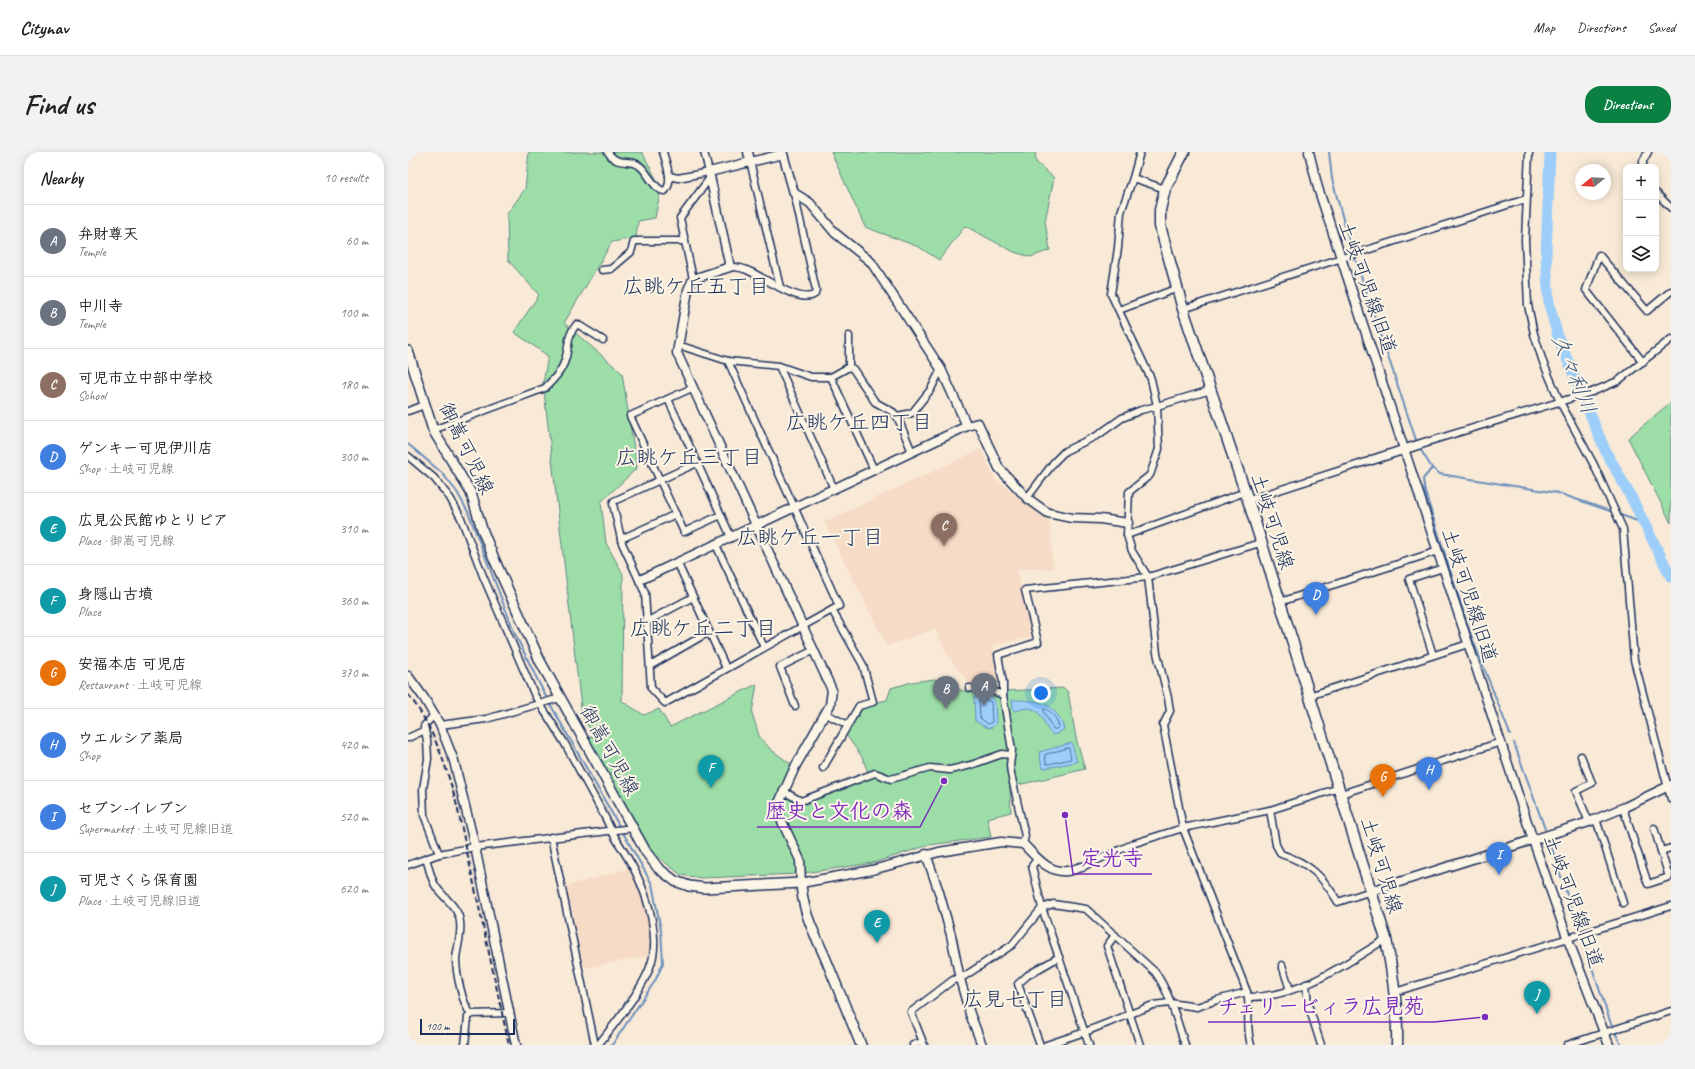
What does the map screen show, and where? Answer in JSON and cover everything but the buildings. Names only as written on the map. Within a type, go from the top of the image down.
[{"type":"main road","name":"土岐可児線","points":[[1184,152],[1165,188],[1160,210],[1160,226],[1184,309],[1280,602],[1386,939],[1396,992],[1398,1025],[1397,1045]]},
{"type":"main road","name":"御嵩可児線","points":[[408,351],[433,430],[471,493],[482,529],[495,561],[556,699],[646,852],[658,868],[675,882],[689,886],[705,888],[801,883]]},
{"type":"main road","points":[[801,883],[802,900],[810,926],[861,1045]]},
{"type":"street","points":[[608,152],[618,162],[637,164],[642,167],[662,191],[665,191],[668,188],[669,176],[663,152]]},
{"type":"street","points":[[704,152],[730,268]]},
{"type":"street","points":[[748,152],[780,287]]},
{"type":"street","points":[[1140,152],[1121,212],[1118,248],[1111,294],[1151,379],[1157,406],[1159,449],[1150,475],[1129,492],[1127,535],[1132,551],[1148,577],[1157,653],[1170,711],[1163,724],[1183,828],[1247,995],[1247,1029],[1251,1045]]},
{"type":"street","name":"土岐可児線旧道","points":[[1309,152],[1318,188],[1408,448],[1443,568],[1533,840],[1567,938],[1608,1032],[1609,1045]]},
{"type":"street","points":[[1528,152],[1525,240],[1528,305],[1534,334],[1543,362],[1594,465],[1621,525],[1624,537],[1634,660],[1669,786],[1671,799]]},
{"type":"street","points":[[1643,164],[1648,152]]},
{"type":"street","points":[[669,176],[678,178],[709,176],[750,161],[784,153],[816,290],[813,296],[807,297],[792,294],[741,267],[730,268],[693,280]]},
{"type":"street","points":[[709,176],[681,215],[693,280],[688,290],[677,353],[832,690],[830,705],[826,714],[795,767],[778,805],[778,815],[800,860],[801,883],[872,870],[926,854],[1001,842],[1023,844],[1046,866],[1056,870],[1066,871],[1082,867],[1136,843],[1183,828],[1270,810],[1340,791],[1501,742]]},
{"type":"street","points":[[1133,178],[1165,188]]},
{"type":"street","points":[[794,193],[810,203],[835,233],[871,262],[940,369],[968,426]]},
{"type":"street","points":[[1659,196],[1671,208]]},
{"type":"street","points":[[1184,309],[1526,199]]},
{"type":"street","points":[[602,270],[611,269],[631,252],[634,241],[685,241]]},
{"type":"street","points":[[1643,362],[1586,290],[1598,255],[1647,311],[1671,291]]},
{"type":"street","points":[[1119,310],[1178,288]]},
{"type":"street","points":[[433,430],[545,388],[555,378],[565,361],[570,331],[577,324],[603,340]]},
{"type":"street","points":[[849,336],[849,367]]},
{"type":"street","points":[[1127,535],[1246,496],[1372,460],[1592,392],[1618,381],[1671,339]]},
{"type":"street","points":[[678,345],[728,361],[779,366],[807,377],[831,377],[849,367]]},
{"type":"street","points":[[697,462],[614,502],[613,504],[621,539],[645,593],[651,688],[665,703],[839,606],[728,361]]},
{"type":"street","points":[[779,366],[834,489]]},
{"type":"street","points":[[849,367],[853,369],[875,402],[893,412],[897,416],[912,452]]},
{"type":"street","points":[[897,416],[912,413],[931,389],[940,369]]},
{"type":"street","points":[[831,377],[874,470]]},
{"type":"street","points":[[692,388],[630,416],[684,532],[721,515]]},
{"type":"street","points":[[1026,498],[1054,462],[1065,451],[1098,435],[1122,418],[1141,410],[1211,390]]},
{"type":"street","points":[[668,399],[731,536]]},
{"type":"street","points":[[408,411],[425,405]]},
{"type":"street","points":[[640,580],[731,536],[756,526],[968,426],[978,423],[999,468],[1026,498],[1048,513],[1072,518],[1100,519],[1128,523]]},
{"type":"street","points":[[408,456],[434,478],[450,498],[461,518],[483,576],[535,696],[542,704],[606,819],[611,831],[636,872],[653,922],[654,950],[651,966],[622,1013],[597,1045]]},
{"type":"street","points":[[621,539],[676,514]]},
{"type":"street","points":[[1023,844],[1025,836],[1010,774],[1012,750],[1010,732],[1006,720],[1003,682],[998,655],[1038,642],[1025,590],[1148,577],[1260,543]]},
{"type":"street","points":[[716,544],[764,647]]},
{"type":"street","points":[[1280,602],[1438,551]]},
{"type":"street","points":[[677,562],[726,668]]},
{"type":"street","points":[[1434,655],[1409,579],[1443,568]]},
{"type":"street","points":[[648,622],[693,597]]},
{"type":"street","points":[[823,768],[859,706],[873,702],[863,665],[832,610]]},
{"type":"street","points":[[650,666],[709,632]]},
{"type":"street","points":[[1309,696],[1468,644]]},
{"type":"street","points":[[795,706],[780,667],[814,650]]},
{"type":"street","points":[[408,676],[440,726],[449,745],[458,772],[516,1045]]},
{"type":"street","points":[[969,688],[992,691],[1003,695]]},
{"type":"street","points":[[440,726],[486,719],[556,699]]},
{"type":"street","points":[[826,714],[848,725]]},
{"type":"street","points":[[434,715],[424,726],[427,740],[428,759],[423,789],[424,815],[439,854]]},
{"type":"street","points":[[408,738],[425,730]]},
{"type":"street","points":[[783,791],[801,801],[875,773],[891,779],[930,768],[950,770],[971,765],[1002,754],[1011,755]]},
{"type":"street","points":[[1581,756],[1592,782],[1576,791],[1593,820],[1623,903]]},
{"type":"street","points":[[1270,810],[1276,845],[1281,854],[1297,859],[1323,879],[1338,902],[1371,890],[1593,820],[1623,808],[1669,786]]},
{"type":"street","points":[[1623,808],[1648,884],[1669,877],[1654,828]]},
{"type":"street","points":[[408,865],[439,854],[475,847],[633,828]]},
{"type":"street","points":[[550,837],[597,1045]]},
{"type":"street","points":[[1661,851],[1671,848]]},
{"type":"street","points":[[926,854],[939,892],[951,935],[960,979],[970,1014],[982,1045]]},
{"type":"street","points":[[426,858],[435,886],[455,910],[460,921],[456,960],[463,998],[466,1008],[471,1014]]},
{"type":"street","points":[[1037,859],[1032,866],[1042,908],[1089,1045]]},
{"type":"street","points":[[913,1045],[923,1043],[910,1012],[953,980],[960,979],[1012,945],[1042,908],[1058,904],[1086,909],[1155,972],[1161,981],[1185,1045]]},
{"type":"street","points":[[1396,992],[1671,906]]},
{"type":"street","points":[[1115,935],[1107,946],[1140,1045]]},
{"type":"street","points":[[1046,1045],[1085,1032],[1129,1013],[1153,1005],[1170,1003],[1197,1007],[1217,1000],[1247,995],[1258,997],[1290,990],[1306,984],[1343,965],[1386,939]]},
{"type":"street","points":[[1040,1045],[1018,984],[1028,975],[1059,958]]},
{"type":"street","points":[[1282,965],[1290,990]]},
{"type":"street","points":[[1306,984],[1308,1004],[1321,1045]]},
{"type":"street","points":[[1567,1045],[1671,1011]]},
{"type":"street","points":[[471,1014],[509,1012]]},
{"type":"street","points":[[465,1045],[468,1017],[471,1014]]},
{"type":"shaded area","points":[[981,449],[995,479],[1050,521],[1053,569],[1017,569],[1032,637],[993,645],[997,685],[970,684],[949,658],[935,629],[887,646],[824,522]]},
{"type":"shaded area","points":[[630,868],[649,917],[652,940],[651,952],[648,956],[584,968],[566,886]]},
{"type":"green space","points":[[529,152],[642,152],[661,188],[655,218],[638,221],[636,238],[612,242],[564,323],[622,373],[637,468],[601,502],[606,543],[623,574],[622,701],[644,715],[659,709],[670,727],[757,684],[752,713],[759,736],[770,749],[795,767],[783,791],[801,801],[869,775],[862,757],[844,732],[859,706],[887,700],[891,688],[912,682],[934,679],[963,691],[988,692],[1064,688],[1068,692],[1076,738],[1085,769],[1010,787],[1011,812],[987,818],[991,837],[929,845],[873,863],[797,874],[702,878],[681,875],[652,852],[588,738],[594,736],[582,716],[543,383],[548,356],[514,332],[539,295],[508,260],[507,214],[525,189]]},
{"type":"green space","points":[[831,152],[1035,152],[1036,162],[1054,178],[1045,221],[1050,250],[1031,257],[1014,252],[965,226],[939,260],[919,247],[865,227]]},
{"type":"green space","points":[[1671,402],[1671,523],[1628,438]]},
{"type":"water","points":[[974,697],[992,697],[995,701],[996,722],[994,726],[989,728],[975,721]]},
{"type":"water","points":[[1012,700],[1030,701],[1044,704],[1056,713],[1064,729],[1053,735],[1049,732],[1037,712],[1033,709],[1027,708],[1014,711]]},
{"type":"water","points":[[1072,743],[1077,762],[1045,768],[1042,767],[1039,752]]},
{"type":"waterway","points":[[1329,152],[1332,179],[1347,234],[1417,443]]},
{"type":"waterway","name":"久々利川","points":[[1550,152],[1546,256],[1549,304],[1558,337],[1605,450],[1631,497],[1671,577]]},
{"type":"waterway","points":[[408,444],[442,473],[457,492],[468,512],[515,634],[545,695],[652,884],[661,930],[663,963],[655,981],[612,1045]]},
{"type":"waterway","points":[[1419,447],[1432,468],[1423,479],[1425,492],[1471,635],[1510,734]]},
{"type":"waterway","points":[[1432,468],[1440,474],[1558,493],[1613,512]]},
{"type":"waterway","points":[[1618,514],[1643,523]]},
{"type":"waterway","points":[[1514,743],[1545,829]]},
{"type":"waterway","points":[[1549,840],[1578,928]]},
{"type":"waterway","points":[[1582,938],[1610,1021],[1621,1045]]},
{"type":"railway","points":[[408,694],[425,720],[432,734],[444,762],[453,791],[509,1045]]},
{"type":"place","name":"可児市立中部中学校","points":[[944,546]]},
{"type":"place","name":"ゲンキー可児伊川店","points":[[1316,615]]},
{"type":"place","name":"弁財尊天","points":[[984,706]]},
{"type":"place","name":"中川寺","points":[[946,709]]},
{"type":"place","name":"歴史と文化の森","points":[[944,781]]},
{"type":"place","name":"身隠山古墳","points":[[711,788]]},
{"type":"place","name":"ウエルシア薬局","points":[[1429,790]]},
{"type":"place","name":"安福本店 可児店","points":[[1383,797]]},
{"type":"place","name":"定光寺","points":[[1065,815]]},
{"type":"place","name":"セブン-イレブン","points":[[1499,875]]},
{"type":"place","name":"広見公民館ゆとりピア","points":[[877,943]]},
{"type":"place","name":"可児さくら保育園","points":[[1537,1014]]},
{"type":"place","name":"チェリービィラ広見苑","points":[[1485,1017]]},
{"type":"district","name":"広眺ケ丘五丁目","points":[[696,286]]},
{"type":"district","name":"広眺ケ丘四丁目","points":[[859,422]]},
{"type":"district","name":"広眺ケ丘三丁目","points":[[689,457]]},
{"type":"district","name":"広眺ケ丘一丁目","points":[[810,537]]},
{"type":"district","name":"広眺ケ丘二丁目","points":[[703,628]]},
{"type":"district","name":"広見七丁目","points":[[1015,999]]}]
